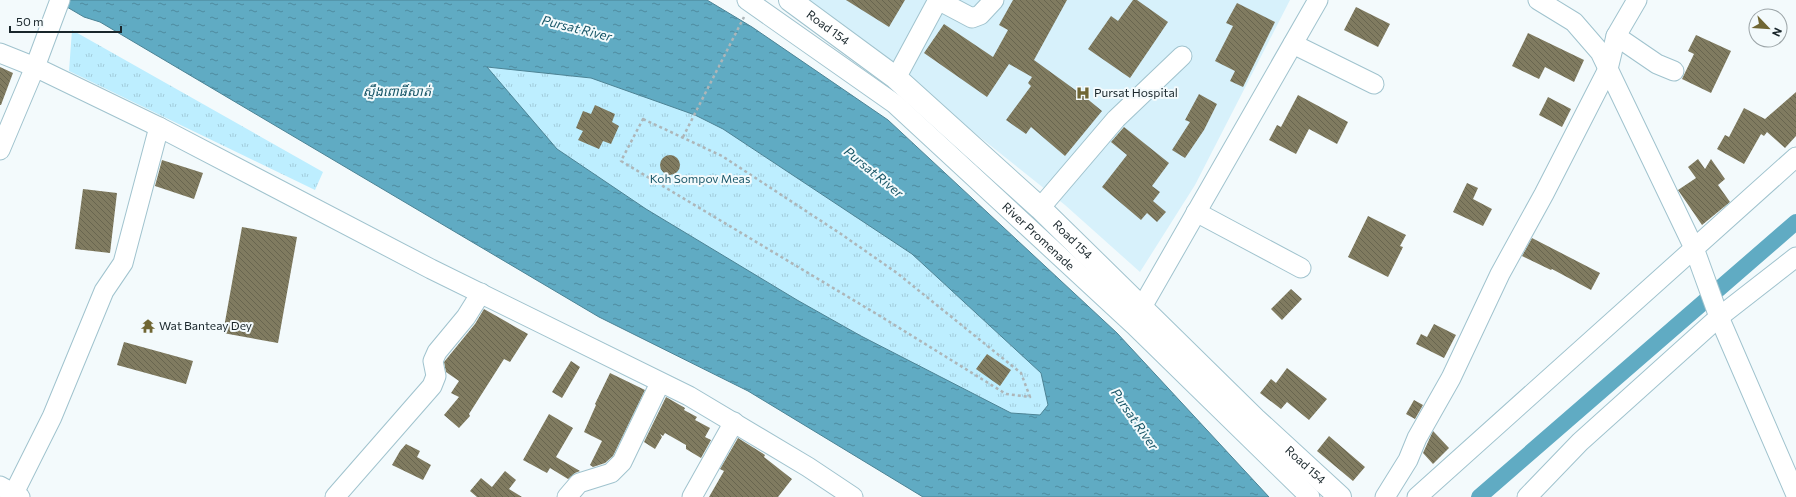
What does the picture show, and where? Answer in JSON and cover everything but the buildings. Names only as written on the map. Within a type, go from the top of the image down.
[{"type":"main road","name":"Road 154","points":[[790,0],[896,78],[1040,208],[1255,418],[1340,497]]},
{"type":"street","points":[[0,150],[35,67],[60,0]]},
{"type":"street","points":[[896,78],[938,0],[972,18],[980,15],[994,0]]},
{"type":"street","points":[[1142,307],[1318,0]]},
{"type":"street","points":[[1538,0],[1574,22],[1600,52],[1694,248],[1719,317],[1796,495]]},
{"type":"street","points":[[1385,497],[1408,460],[1417,438],[1450,378],[1500,274],[1544,194],[1608,69],[1616,36],[1637,0]]},
{"type":"street","name":"River Promenade","points":[[749,4],[895,104],[1134,325],[1310,497]]},
{"type":"street","points":[[1616,36],[1657,64],[1674,71]]},
{"type":"street","points":[[1293,44],[1374,84]]},
{"type":"street","points":[[0,53],[35,67],[159,127],[431,269],[689,396],[808,467],[848,496]]},
{"type":"street","points":[[1040,208],[1116,119],[1182,56]]},
{"type":"street","points":[[12,494],[41,439],[104,292],[123,263],[159,127]]},
{"type":"street","points":[[1417,497],[1796,157]]},
{"type":"street","points":[[1196,212],[1301,268]]},
{"type":"street","points":[[1527,497],[1580,442],[1719,317],[1796,257]]},
{"type":"street","points":[[335,497],[432,386],[436,376],[433,361],[437,352],[466,317],[481,293]]},
{"type":"street","points":[[567,497],[580,483],[611,473],[622,462],[660,383]]},
{"type":"street","points":[[692,497],[734,422]]},
{"type":"path","points":[[683,137],[749,4]]},
{"type":"path","points":[[643,119],[683,137],[722,156],[897,272],[1021,373],[1030,397],[1006,394],[880,316],[621,161],[643,119]]},
{"type":"shaded area","name":"Pursat Hospital","points":[[808,0],[1290,0],[1195,185],[1140,272],[1065,205]]},
{"type":"green space","points":[[72,30],[323,172],[315,190],[69,71]]},
{"type":"green space","name":"Koh Sompov Meas","points":[[486,67],[591,78],[695,115],[723,129],[912,254],[1041,373],[1048,405],[1040,415],[1011,413],[861,336],[797,300],[646,209],[557,149]]},
{"type":"water","name":"ស្ទឹងពោធិ៍សាត់","points":[[55,0],[707,0],[752,27],[888,120],[1117,333],[1269,497],[923,497],[748,391],[599,317],[100,22],[84,17]],"holes":[[[487,67],[591,78],[695,115],[723,129],[912,254],[1041,373],[1048,405],[1040,415],[1011,413],[861,336],[797,300],[646,209],[557,149]]]},
{"type":"waterway","points":[[1479,497],[1796,222]]},
{"type":"place","name":"Pursat Hospital","points":[[1083,93]]},
{"type":"place","name":"Wat Banteay Dey","points":[[148,326]]},
{"type":"water label","name":"Pursat River","points":[[577,28]]},
{"type":"water label","name":"Pursat River","points":[[874,172]]},
{"type":"water label","name":"Pursat River","points":[[1135,419]]}]
